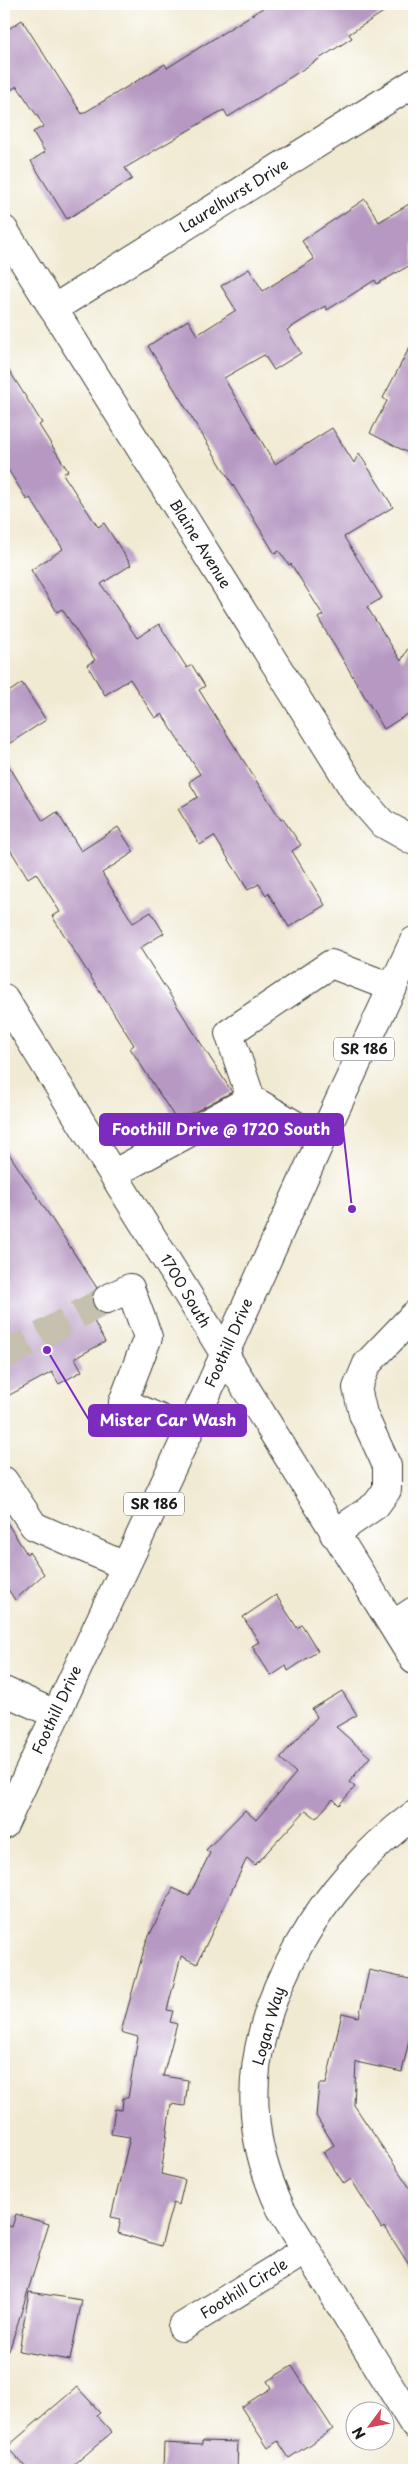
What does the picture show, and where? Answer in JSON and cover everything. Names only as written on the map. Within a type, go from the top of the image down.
[{"type":"street","name":"Laurelhurst Drive","points":[[53,309],[414,83]]},
{"type":"street","name":"Blaine Avenue","points":[[4,230],[356,793],[382,823],[414,841]]},
{"type":"street","name":"Foothill Drive","points":[[4,1825],[224,1356],[321,1140],[414,942]]},
{"type":"street","points":[[321,1140],[251,1099],[229,1033],[331,964],[393,988]]},
{"type":"street","name":"1700 South","points":[[4,998],[185,1289],[334,1534],[403,1618],[414,1660]]},
{"type":"street","points":[[113,1174],[251,1099]]},
{"type":"street","points":[[107,1299],[130,1288],[148,1337],[123,1402],[188,1431]]},
{"type":"street","points":[[334,1534],[376,1505],[388,1490],[387,1466],[363,1414],[357,1388],[367,1364],[414,1315]]},
{"type":"street","points":[[4,1481],[34,1526],[125,1566]]},
{"type":"street","points":[[4,1691],[55,1714]]},
{"type":"street","name":"Logan Way","points":[[414,1814],[374,1848],[344,1880],[320,1911],[298,1946],[281,1981],[259,2050],[254,2081],[254,2115],[260,2150],[269,2182],[281,2209],[414,2425]]},
{"type":"street","name":"Foothill Circle","points":[[182,2327],[306,2250]]},
{"type":"building","points":[[269,4],[396,4],[349,34],[352,38],[228,117],[224,110],[125,168],[132,179],[67,219],[31,161],[45,152],[33,132],[44,126],[17,86],[4,95],[4,32],[22,20],[82,114],[165,64],[167,68]]},
{"type":"building","points":[[365,199],[379,222],[414,201],[414,263],[377,284],[375,280],[327,310],[325,306],[287,330],[301,353],[274,370],[264,355],[224,378],[275,464],[332,428],[354,463],[359,453],[393,507],[344,537],[382,598],[367,607],[401,661],[414,637],[414,710],[384,729],[318,618],[323,615],[291,564],[289,565],[279,551],[275,554],[148,346],[188,320],[197,335],[236,310],[221,286],[249,269],[263,291],[314,259],[302,241]]},
{"type":"building","points":[[414,339],[414,456],[370,433],[387,401],[383,398]]},
{"type":"building","points":[[4,362],[42,423],[39,425],[68,471],[63,474],[98,527],[104,523],[131,565],[101,584],[137,638],[159,624],[187,668],[192,665],[205,686],[199,690],[281,820],[283,819],[301,845],[292,851],[325,905],[289,927],[268,893],[266,895],[259,884],[248,890],[214,836],[200,845],[178,809],[198,797],[189,782],[200,774],[162,714],[155,718],[130,679],[105,695],[87,665],[95,660],[62,609],[57,612],[31,570],[63,549],[30,498],[27,500],[4,463]]},
{"type":"building","points":[[22,683],[46,720],[4,747],[4,695]]},
{"type":"building","points":[[4,758],[43,821],[57,812],[81,851],[118,827],[134,852],[102,873],[133,923],[151,912],[164,933],[140,948],[232,1092],[177,1121],[130,1048],[134,1045],[52,916],[60,912],[36,873],[28,878],[4,840]]},
{"type":"building","points":[[4,1146],[97,1288],[92,1297],[93,1305],[98,1312],[105,1314],[94,1321],[105,1342],[75,1358],[82,1371],[59,1384],[52,1372],[4,1398]]},
{"type":"building","points":[[4,1518],[27,1554],[29,1552],[44,1574],[15,1600],[4,1583]]},
{"type":"building","points":[[276,1595],[297,1628],[302,1625],[318,1651],[288,1671],[286,1666],[271,1676],[252,1646],[259,1642],[243,1617]]},
{"type":"building","points":[[342,1691],[357,1715],[336,1727],[370,1757],[349,1782],[355,1787],[339,1805],[333,1799],[316,1818],[306,1810],[255,1865],[247,1858],[197,1964],[181,1956],[167,2010],[173,2011],[170,2022],[177,2024],[163,2076],[188,2080],[185,2106],[171,2104],[161,2174],[185,2180],[179,2205],[173,2203],[161,2246],[118,2233],[121,2219],[111,2217],[130,2137],[111,2134],[115,2109],[122,2110],[123,2098],[128,2098],[138,2037],[121,2032],[146,1942],[173,1888],[189,1896],[210,1853],[206,1850],[245,1810],[256,1820],[296,1773],[280,1758],[317,1717],[312,1709]]},
{"type":"building","points":[[369,1970],[414,1980],[414,2017],[402,2072],[356,2062],[354,2105],[414,2194],[414,2273],[385,2227],[382,2229],[351,2179],[344,2184],[323,2152],[334,2145],[316,2116],[319,2084],[326,2084],[342,2013],[359,2017]]},
{"type":"building","points":[[16,2214],[49,2224],[9,2351],[4,2350],[4,2224],[12,2227]]},
{"type":"building","points":[[29,2292],[82,2300],[70,2360],[19,2351]]},
{"type":"building","points":[[292,2366],[333,2429],[289,2458],[278,2441],[268,2448],[241,2407],[271,2388],[267,2381]]},
{"type":"building","points":[[77,2387],[100,2412],[96,2415],[112,2432],[68,2470],[28,2470],[7,2447]]},
{"type":"building","points":[[202,2441],[238,2442],[237,2470],[163,2470],[164,2443],[202,2445]]},
{"type":"tunnel","points":[[4,1356],[107,1299]]},
{"type":"place","name":"Foothill Drive @ 1720 South","points":[[352,1209]]},
{"type":"place","name":"Mister Car Wash","points":[[47,1350]]}]
